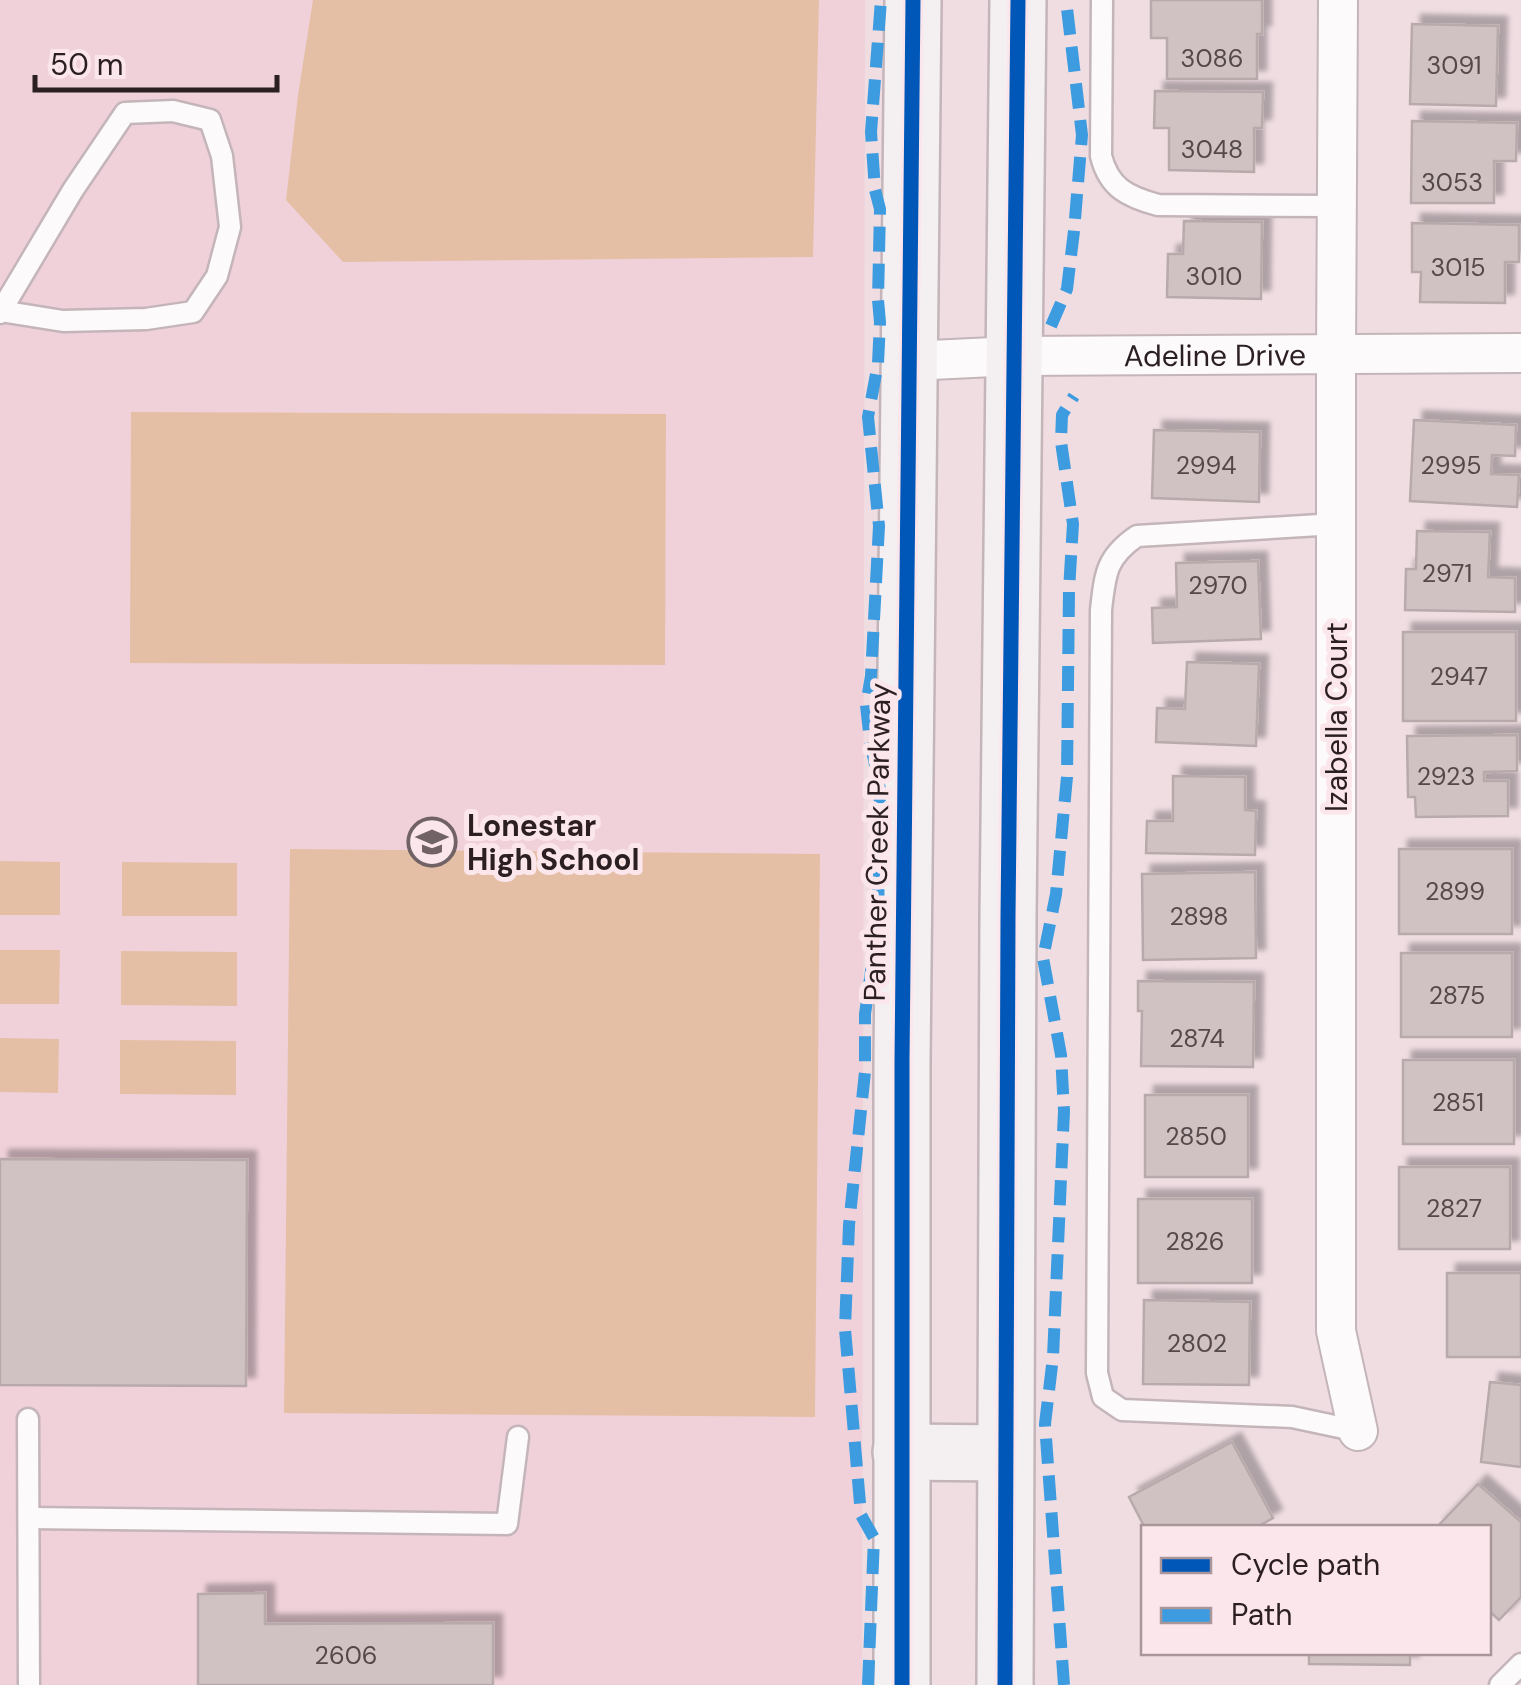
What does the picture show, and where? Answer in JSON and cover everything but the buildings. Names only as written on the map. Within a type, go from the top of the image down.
[{"type":"main road","name":"Panther Creek Parkway","points":[[902,1685],[902,1062],[913,0]]},
{"type":"main road","points":[[1004,1685],[1018,0]]},
{"type":"main road","points":[[901,1452],[1006,1453]]},
{"type":"street","name":"Izabella Court","points":[[1338,0],[1336,1331],[1358,1431]]},
{"type":"street","name":"Adeline Drive","points":[[910,361],[1014,356],[1521,353]]},
{"type":"lane","points":[[1102,0],[1100,156],[1112,183],[1139,200],[1158,205],[1337,206]]},
{"type":"lane","points":[[173,111],[210,120],[222,156],[230,228],[217,276],[193,312],[146,319],[62,321],[1,312],[73,190],[126,113],[173,111]]},
{"type":"lane","points":[[1336,524],[1137,536],[1120,548],[1105,571],[1100,610],[1097,1373],[1103,1397],[1122,1410],[1292,1417],[1358,1431]]},
{"type":"lane","points":[[28,1419],[29,1685]]},
{"type":"lane","points":[[29,1518],[507,1524],[518,1437]]},
{"type":"lane","points":[[1500,1685],[1521,1664]]},
{"type":"shaded area","name":"Lonestar High School","points":[[0,0],[865,0],[862,1685],[0,1685]]},
{"type":"shaded area","points":[[313,0],[819,0],[813,257],[343,262],[286,200]]},
{"type":"shaded area","points":[[131,412],[666,414],[665,665],[130,663]]},
{"type":"shaded area","points":[[290,849],[820,854],[815,1417],[284,1413]]},
{"type":"shaded area","points":[[0,861],[60,862],[60,915],[0,915]]},
{"type":"shaded area","points":[[122,862],[237,863],[237,916],[122,916]]},
{"type":"shaded area","points":[[0,950],[60,950],[59,1004],[0,1004]]},
{"type":"shaded area","points":[[121,951],[237,952],[237,1006],[121,1005]]},
{"type":"shaded area","points":[[0,1038],[59,1039],[58,1093],[0,1092]]},
{"type":"shaded area","points":[[120,1040],[236,1041],[236,1095],[120,1094]]},
{"type":"marked path","points":[[868,1685],[874,1538],[861,1515],[845,1329],[849,1225],[865,1072],[865,1014],[878,922],[880,789],[866,705],[879,526],[868,417],[878,363],[880,322],[880,209],[871,132],[881,0]]},
{"type":"marked path","points":[[1051,326],[1067,289],[1082,135],[1066,0]]},
{"type":"marked path","points":[[1064,1685],[1045,1424],[1053,1357],[1064,1111],[1061,1055],[1043,958],[1056,894],[1067,777],[1073,524],[1061,442],[1062,415],[1074,396]]},
{"type":"cycle path","points":[[902,1685],[902,1062],[913,0]]},
{"type":"cycle path","points":[[1005,1685],[1018,0]]},
{"type":"place","name":"Lonestar High School","points":[[432,842]]}]
